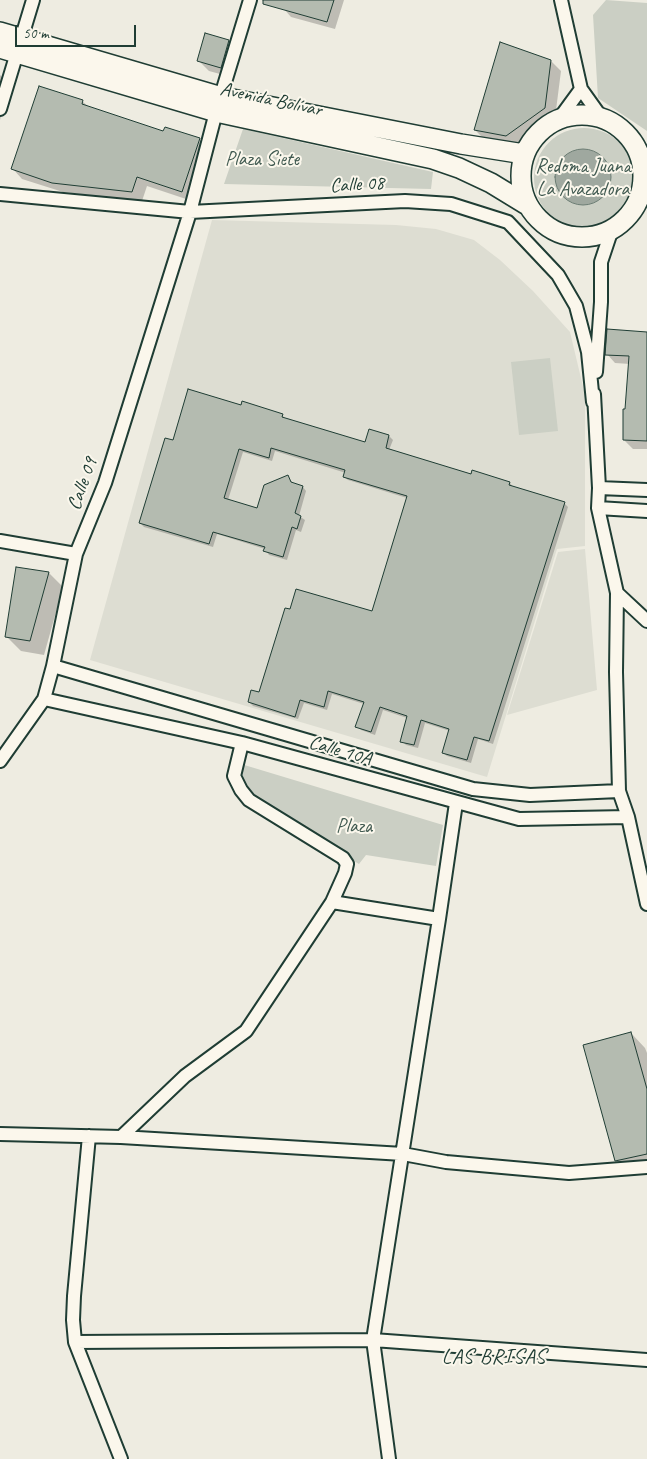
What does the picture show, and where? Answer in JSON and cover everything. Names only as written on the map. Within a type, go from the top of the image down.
[{"type":"street","points":[[0,109],[12,46],[33,0]]},
{"type":"street","name":"Calle 09","points":[[0,761],[44,699],[53,666],[76,554],[105,483],[190,212],[219,104],[250,0]]},
{"type":"street","points":[[561,0],[581,89],[601,118]]},
{"type":"street","name":"Avenida Bolívar","points":[[0,32],[12,46],[219,104],[433,159],[483,179],[528,205]]},
{"type":"street","points":[[559,118],[580,114],[601,118],[619,128],[640,146],[643,197],[628,216],[612,229],[594,236],[574,236],[556,231],[540,221],[528,205],[521,189],[520,171],[524,154],[538,132],[559,118],[581,89]]},
{"type":"street","name":"Avenida Bolívar","points":[[219,104],[524,154]]},
{"type":"street","name":"Calle 08","points":[[0,194],[190,212],[405,201],[452,204],[508,222],[558,274],[576,306],[588,352],[593,402]]},
{"type":"street","points":[[612,229],[601,262],[601,302],[593,402],[599,488],[598,508],[617,593],[616,672],[619,791],[628,817],[647,904]]},
{"type":"street","points":[[599,488],[647,490]]},
{"type":"street","points":[[598,508],[647,511]]},
{"type":"street","points":[[0,541],[76,554]]},
{"type":"street","points":[[617,593],[647,621]]},
{"type":"street","name":"Calle 10A","points":[[53,666],[473,789],[530,795],[619,791]]},
{"type":"street","name":"Calle 10A","points":[[44,699],[242,743],[519,819],[628,817]]},
{"type":"street","points":[[121,1137],[185,1076],[246,1031],[332,902],[345,873],[347,864],[343,858],[249,800],[241,790],[234,776],[242,743]]},
{"type":"street","points":[[389,1459],[373,1340],[440,919],[456,803]]},
{"type":"street","points":[[332,902],[440,919]]},
{"type":"street","points":[[0,1134],[121,1137],[403,1154],[446,1162],[569,1173],[647,1167]]},
{"type":"street","points":[[89,1136],[72,1320],[75,1342],[121,1459]]},
{"type":"street","points":[[75,1342],[373,1340],[647,1360]]},
{"type":"shaded area","points":[[577,149],[589,149],[599,153],[607,161],[611,177],[607,193],[599,201],[589,205],[577,205],[567,201],[559,193],[555,183],[555,171],[559,161],[567,153]]},
{"type":"shaded area","points":[[212,220],[396,225],[436,229],[474,240],[500,260],[533,291],[570,332],[585,395],[585,546],[557,549],[487,777],[90,660]]},
{"type":"shaded area","points":[[585,549],[597,690],[507,715],[558,552]]},
{"type":"green space","points":[[606,0],[647,3],[647,131],[598,98],[593,15]]},
{"type":"green space","name":"Redoma Juana La Avazadora","points":[[584,128],[603,131],[620,142],[631,159],[634,178],[631,197],[620,214],[603,225],[584,228],[565,225],[548,214],[537,197],[534,178],[537,159],[548,142],[565,131]]},
{"type":"green space","name":"Plaza Siete","points":[[243,129],[433,172],[431,189],[224,184]]},
{"type":"green space","points":[[550,358],[558,431],[519,435],[511,362]]},
{"type":"green space","name":"Plaza","points":[[241,764],[443,825],[436,866],[366,855],[359,864],[254,800],[239,775]]},
{"type":"building","points":[[263,0],[334,0],[327,22],[263,4]]},
{"type":"building","points":[[205,33],[229,40],[221,68],[197,61]]},
{"type":"building","points":[[500,42],[551,60],[545,108],[506,136],[474,130]]},
{"type":"building","points":[[39,86],[83,100],[82,104],[163,131],[165,127],[200,138],[182,192],[137,177],[132,192],[52,183],[11,169]]},
{"type":"building","points":[[607,329],[647,332],[647,441],[623,440],[623,409],[625,409],[629,356],[605,355]]},
{"type":"building","points":[[188,389],[241,405],[242,401],[283,414],[282,417],[365,442],[369,429],[389,435],[386,448],[471,474],[472,470],[510,482],[509,485],[565,502],[489,741],[474,737],[467,760],[442,753],[449,729],[421,720],[414,745],[400,742],[407,716],[380,707],[371,732],[355,727],[364,702],[328,691],[324,707],[300,700],[295,717],[248,702],[251,690],[259,692],[285,608],[290,609],[296,589],[372,611],[407,496],[343,477],[345,470],[271,448],[269,458],[239,449],[224,498],[257,508],[264,485],[288,475],[291,482],[303,486],[295,513],[301,516],[297,529],[292,527],[283,557],[263,551],[265,547],[213,532],[209,544],[139,523],[165,438],[173,440]]},
{"type":"building","points":[[16,567],[49,572],[30,641],[5,637]]},
{"type":"building","points":[[631,1032],[647,1089],[647,1154],[615,1161],[583,1045]]},
{"type":"district","name":"LAS BRISAS","points":[[494,1357]]}]
